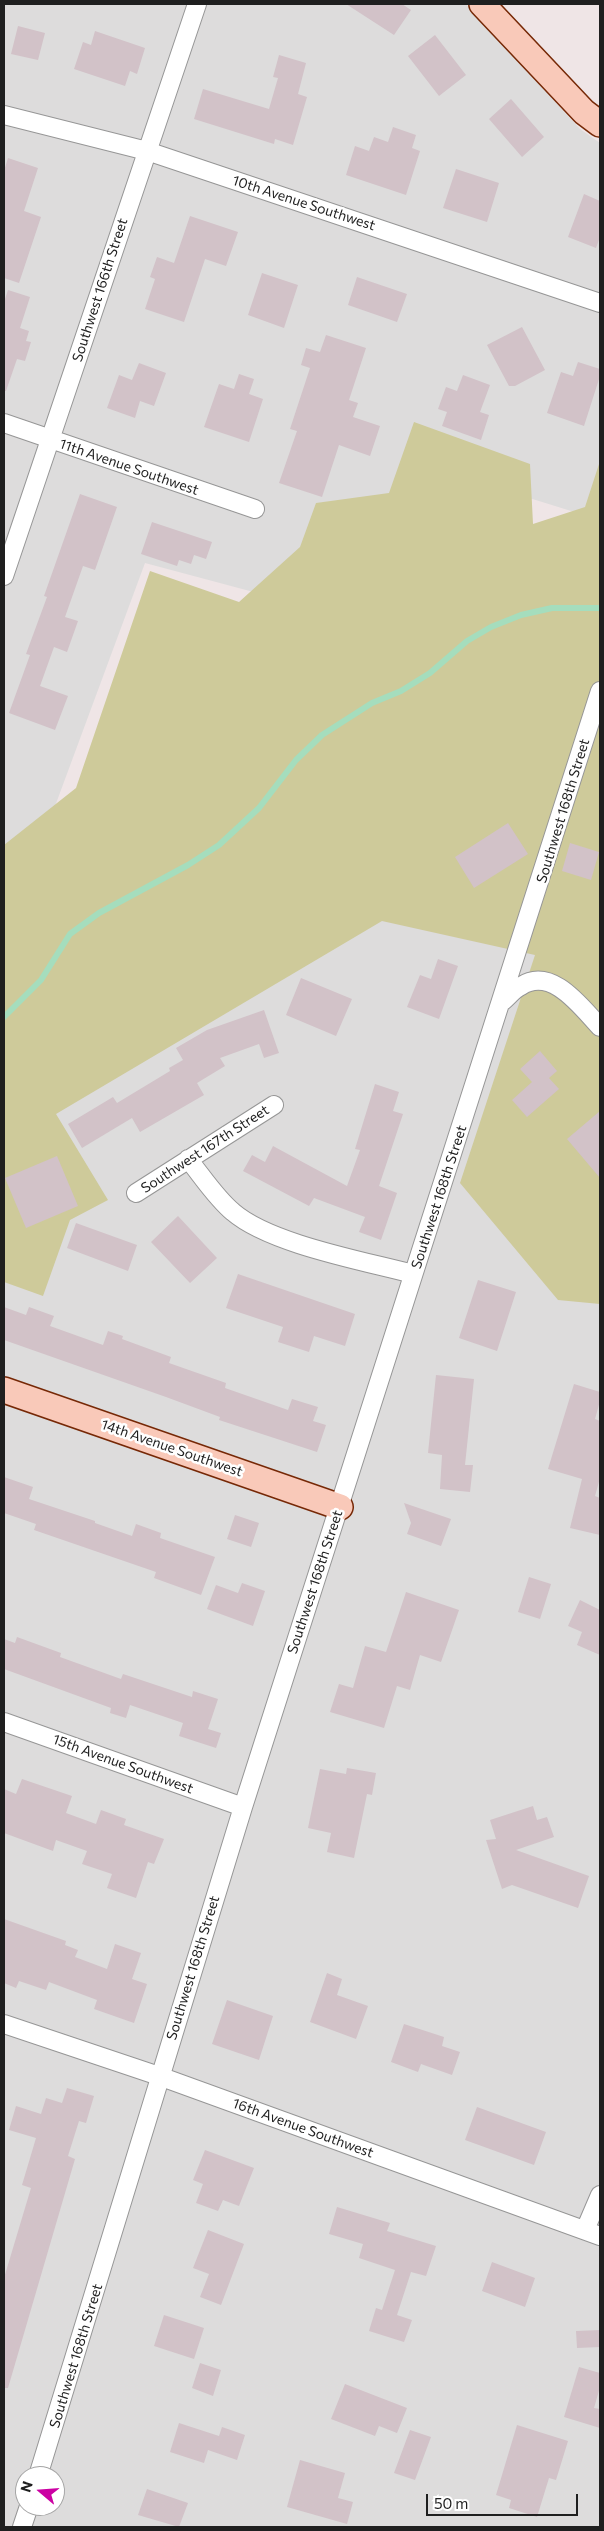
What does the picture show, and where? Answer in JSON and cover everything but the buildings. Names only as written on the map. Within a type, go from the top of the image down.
[{"type":"street","name":"Southwest 166th Street","points":[[4,576],[197,4]]},
{"type":"street","points":[[482,4],[584,112],[600,124]]},
{"type":"street","name":"10th Avenue Southwest","points":[[4,115],[146,151],[600,303]]},
{"type":"street","name":"11th Avenue Southwest","points":[[4,423],[255,509]]},
{"type":"street","name":"Southwest 168th Street","points":[[41,2466],[243,1806],[413,1274],[503,1002],[600,691]]},
{"type":"street","points":[[503,1002],[521,986],[534,980],[546,981],[570,995],[600,1027]]},
{"type":"street","name":"Southwest 167th Street","points":[[136,1194],[274,1105]]},
{"type":"street","points":[[188,1159],[233,1212],[262,1229],[299,1244],[413,1274]]},
{"type":"street","name":"14th Avenue Southwest","points":[[4,1390],[340,1507]]},
{"type":"street","name":"15th Avenue Southwest","points":[[4,1722],[243,1806]]},
{"type":"street","name":"16th Avenue Southwest","points":[[4,2024],[159,2076],[593,2233]]},
{"type":"street","points":[[593,2233],[600,2194]]},
{"type":"shaded area","points":[[4,4],[466,4],[580,129],[600,143],[600,520],[404,459],[347,617],[145,563],[4,944]]},
{"type":"shaded area","points":[[414,422],[530,464],[533,524],[585,507],[600,461],[600,1304],[558,1300],[460,1183],[535,955],[382,921],[56,1114],[108,1200],[70,1220],[43,1296],[4,1282],[4,845],[76,788],[150,571],[239,602],[300,547],[316,503],[389,493]]},
{"type":"shaded area","points":[[600,794],[600,2527],[4,2527],[4,1138]]},
{"type":"waterway","points":[[4,1017],[41,980],[70,934],[99,913],[188,865],[219,845],[259,808],[296,760],[322,735],[372,703],[401,691],[430,673],[467,641],[491,627],[521,615],[552,608],[600,608]]}]
